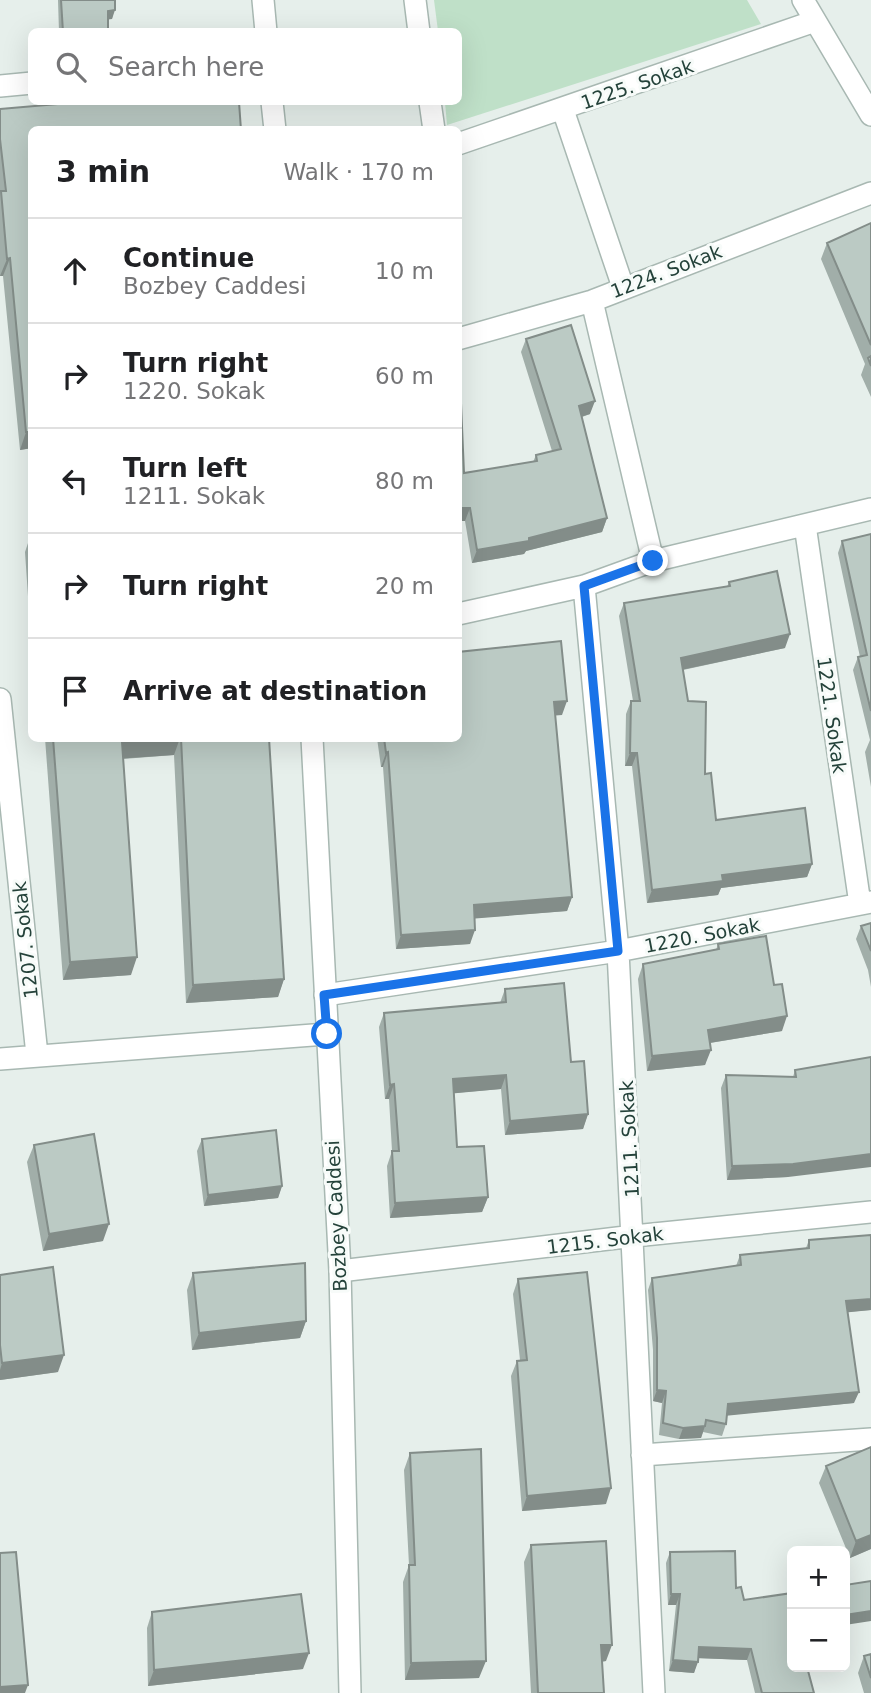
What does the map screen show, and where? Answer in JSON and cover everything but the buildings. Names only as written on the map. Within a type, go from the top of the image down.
[{"type":"street","points":[[263,0],[266,28]]},
{"type":"street","points":[[415,0],[418,28]]},
{"type":"street","points":[[803,0],[871,115]]},
{"type":"street","name":"1225. Sokak","points":[[462,143],[816,21]]},
{"type":"street","points":[[0,79],[28,82]]},
{"type":"street","points":[[272,105],[275,126]]},
{"type":"street","points":[[430,105],[433,126]]},
{"type":"street","points":[[563,110],[623,287]]},
{"type":"street","name":"1224. Sokak","points":[[462,339],[592,301],[871,193]]},
{"type":"street","points":[[592,301],[653,561]]},
{"type":"street","points":[[462,613],[584,586],[653,561],[871,509]]},
{"type":"street","name":"1221. Sokak","points":[[804,525],[865,903]]},
{"type":"street","name":"1211. Sokak","points":[[584,586],[618,951],[634,1236],[654,1693]]},
{"type":"street","name":"1207. Sokak","points":[[0,699],[37,1055]]},
{"type":"street","name":"Bozbey Caddesi","points":[[312,742],[340,1271],[350,1693]]},
{"type":"street","name":"1220. Sokak","points":[[324,995],[618,951],[865,903]]},
{"type":"street","points":[[0,1059],[327,1034]]},
{"type":"street","name":"1215. Sokak","points":[[340,1271],[634,1236],[871,1212]]},
{"type":"street","points":[[642,1455],[871,1439]]},
{"type":"green space","points":[[434,0],[747,0],[761,24],[447,125],[445,105],[462,105],[462,28],[438,28]]},
{"type":"route","points":[[327,1034],[324,995],[618,951],[584,586],[653,561]]}]
